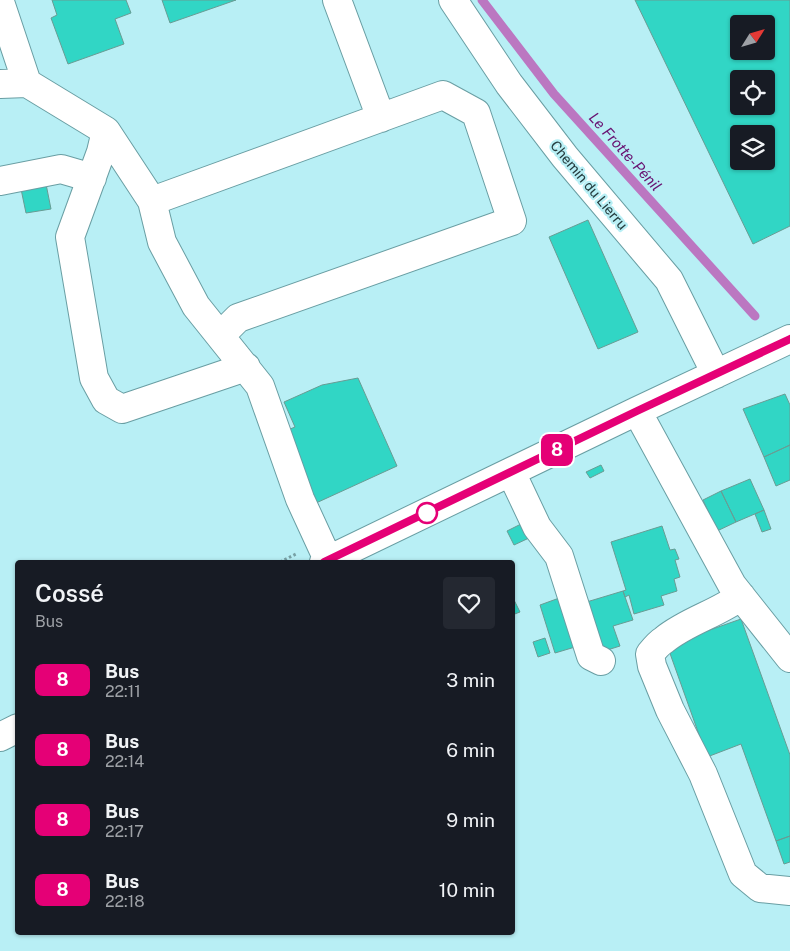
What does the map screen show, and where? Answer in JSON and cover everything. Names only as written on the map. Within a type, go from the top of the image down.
[{"type":"street","points":[[337,0],[381,118]]},
{"type":"street","name":"Chemin du Lierru","points":[[453,0],[508,84],[565,157],[669,280],[716,374]]},
{"type":"street","points":[[0,2],[27,83]]},
{"type":"street","points":[[0,84],[27,83],[106,131],[152,201],[162,242],[196,306],[260,386],[300,499],[326,560]]},
{"type":"street","points":[[152,201],[443,95],[476,113],[512,221],[238,318],[220,336]]},
{"type":"street","points":[[106,131],[101,152],[70,237],[94,378],[106,400],[122,409],[246,367]]},
{"type":"street","points":[[0,181],[61,169],[92,178]]},
{"type":"street","points":[[331,560],[637,411],[790,339]]},
{"type":"street","points":[[637,411],[732,585],[790,658]]},
{"type":"street","points":[[511,472],[537,527],[560,556],[591,656],[601,661]]},
{"type":"street","points":[[741,596],[729,605],[676,632],[662,641],[650,654],[652,666],[670,710],[703,774],[743,874],[760,888],[790,891]]},
{"type":"street","points":[[0,738],[15,730]]},
{"type":"building","points":[[52,0],[126,0],[131,13],[115,19],[124,44],[68,64],[51,18],[57,15]]},
{"type":"building","points":[[162,0],[236,0],[170,23]]},
{"type":"building","points":[[635,0],[790,0],[790,226],[753,244]]},
{"type":"building","points":[[46,184],[51,209],[26,213],[21,189]]},
{"type":"building","points":[[588,220],[638,332],[598,349],[549,237]]},
{"type":"building","points":[[358,378],[397,466],[316,503],[283,432],[295,427],[284,402],[322,385]]},
{"type":"building","points":[[785,394],[790,405],[790,445],[764,457],[743,409]]},
{"type":"building","points":[[790,445],[790,480],[776,486],[764,457]]},
{"type":"building","points":[[601,465],[604,471],[590,478],[586,472]]},
{"type":"building","points":[[750,479],[764,510],[736,522],[721,491]]},
{"type":"building","points":[[721,491],[736,522],[717,531],[703,500]]},
{"type":"building","points":[[764,510],[771,529],[762,532],[755,514]]},
{"type":"building","points":[[521,524],[529,538],[514,545],[507,531]]},
{"type":"building","points":[[662,526],[670,550],[675,549],[679,559],[675,560],[680,577],[674,579],[677,591],[661,596],[664,605],[634,614],[629,595],[625,597],[623,591],[626,590],[611,542]]},
{"type":"building","points":[[623,591],[633,620],[613,626],[620,646],[604,651],[580,604]]},
{"type":"building","points":[[562,597],[575,647],[555,653],[540,605]]},
{"type":"building","points":[[515,602],[520,612],[515,614]]},
{"type":"building","points":[[741,619],[790,755],[790,836],[776,841],[741,744],[707,757],[667,645]]},
{"type":"building","points":[[545,638],[550,653],[538,657],[533,642]]},
{"type":"building","points":[[790,836],[790,862],[784,864],[776,841]]},
{"type":"waterway","name":"Le Frotte-Pénil","points":[[482,0],[554,94],[755,316]]},
{"type":"bus line","name":"8","points":[[328,560],[790,339]]}]
